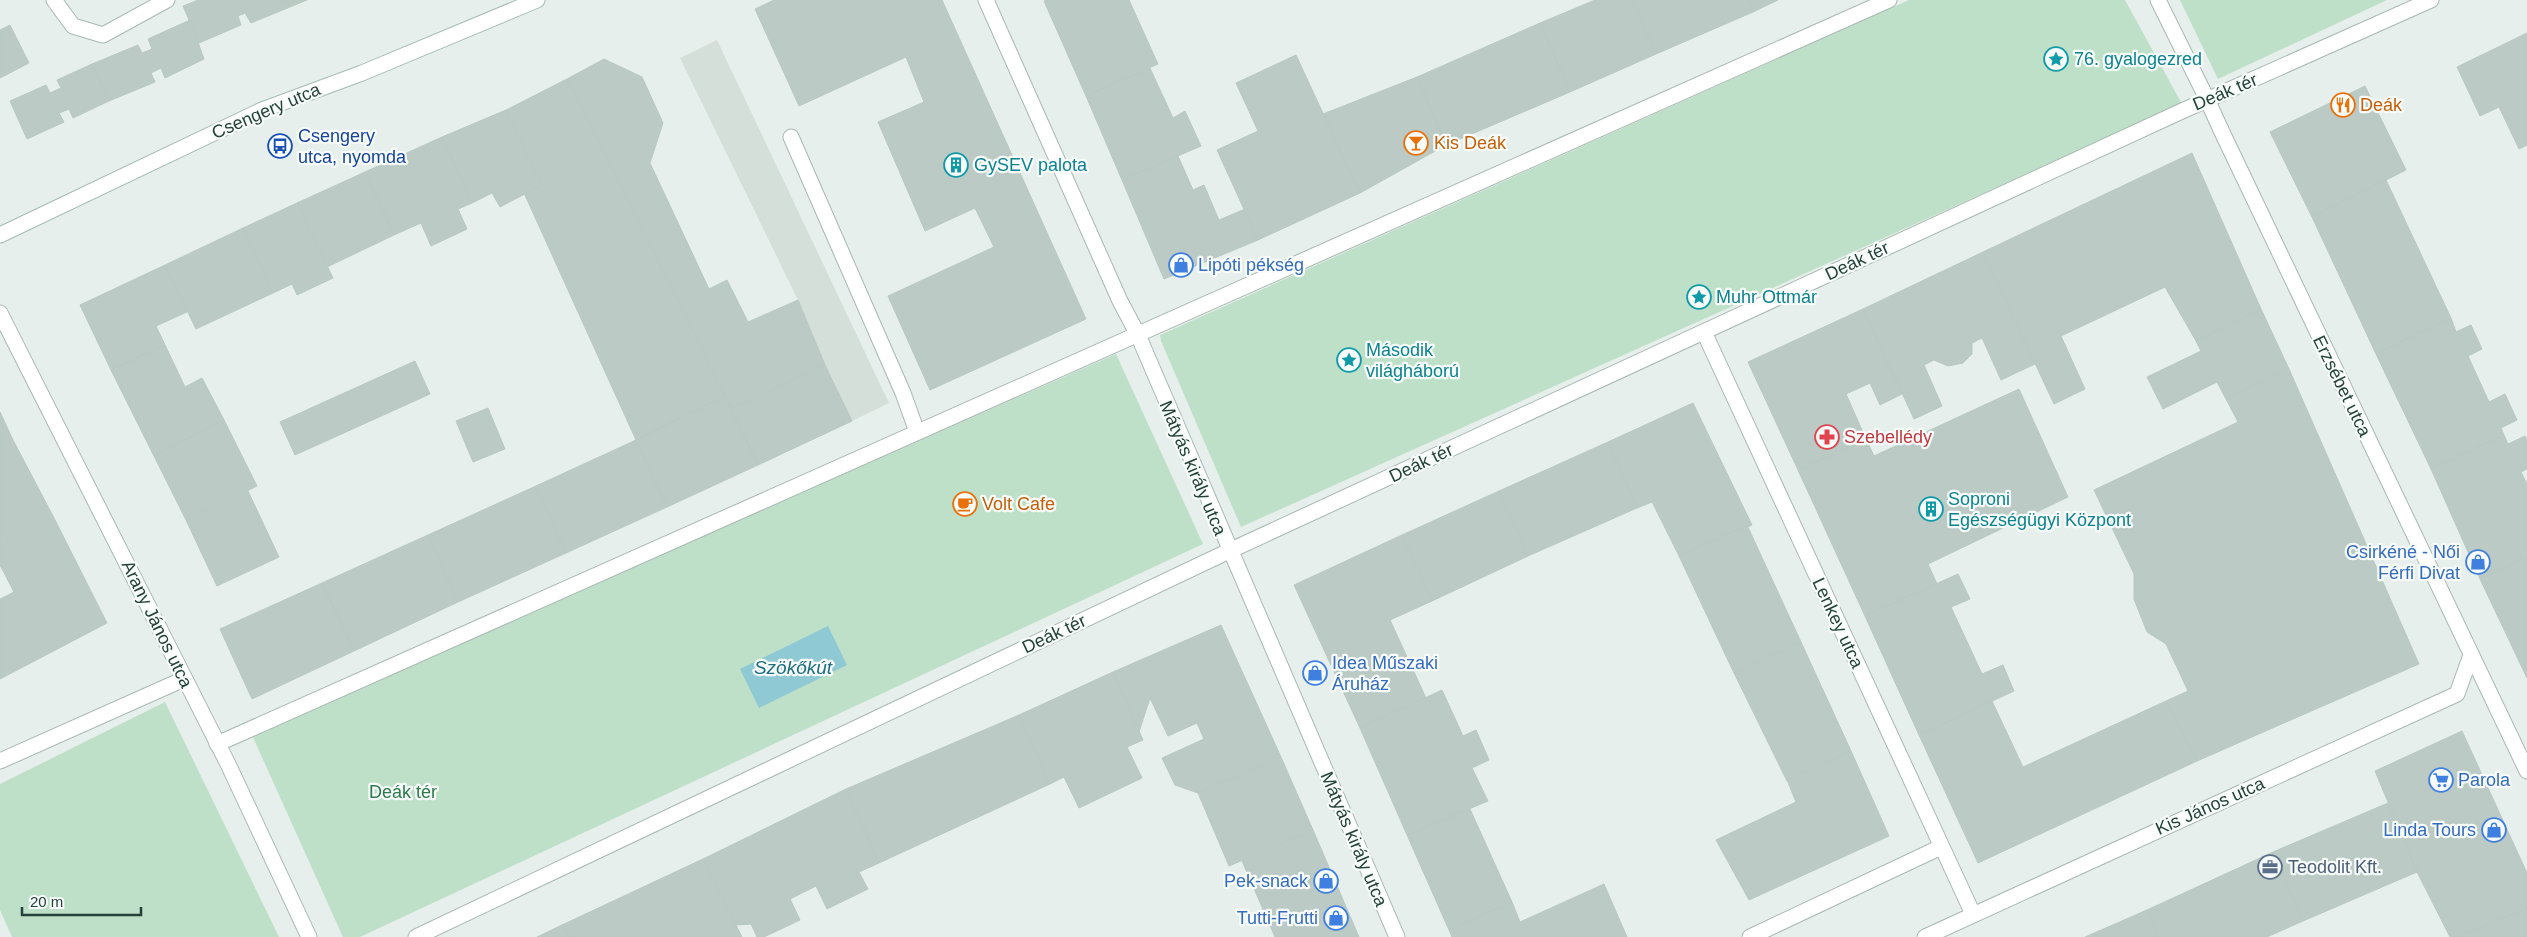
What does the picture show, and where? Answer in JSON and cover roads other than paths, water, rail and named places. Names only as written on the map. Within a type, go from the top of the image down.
[{"type":"street","points":[[54,0],[73,26],[103,35],[167,0]]},
{"type":"street","name":"Csengery utca","points":[[0,235],[262,110],[362,72],[537,0]]},
{"type":"street","name":"Mátyás király utca","points":[[986,0],[1120,301],[1138,335],[1229,551],[1397,937]]},
{"type":"street","points":[[218,744],[1889,0]]},
{"type":"street","name":"Erzsébet utca","points":[[2158,0],[2527,771]]},
{"type":"street","name":"Deák tér","points":[[416,937],[1229,551],[2207,99],[2431,0]]},
{"type":"street","points":[[791,137],[903,393],[917,432]]},
{"type":"street","name":"Arany János utca","points":[[0,313],[218,744],[309,937]]},
{"type":"street","name":"Lenkey utca","points":[[1704,332],[1973,914]]},
{"type":"street","name":"Kis János utca","points":[[1925,937],[2457,694],[2471,655]]},
{"type":"street","points":[[0,761],[184,679]]},
{"type":"street","points":[[1750,937],[1941,847]]},
{"type":"water","name":"Szökőkút","points":[[828,626],[847,665],[759,708],[740,669]]},
{"type":"place","name":"76. gyalogezred","points":[[2056,59]]},
{"type":"place","name":"Deák","points":[[2343,105]]},
{"type":"place","name":"Kis Deák","points":[[1416,143]]},
{"type":"place","name":"Csengery utca, nyomda","points":[[280,146]]},
{"type":"place","name":"GySEV palota","points":[[956,165]]},
{"type":"place","name":"Lipóti pékség","points":[[1181,265]]},
{"type":"place","name":"Muhr Ottmár","points":[[1699,297]]},
{"type":"place","name":"Második világháború","points":[[1349,360]]},
{"type":"place","name":"Szebellédy","points":[[1827,437]]},
{"type":"place","name":"Volt Cafe","points":[[965,504]]},
{"type":"place","name":"Soproni Egészségügyi Központ","points":[[1931,509]]},
{"type":"place","name":"Csirkéné - Női Férfi Divat","points":[[2478,562]]},
{"type":"place","name":"Idea Műszaki Áruház","points":[[1315,673]]},
{"type":"place","name":"Parola","points":[[2441,780]]},
{"type":"place","name":"Linda Tours","points":[[2494,830]]},
{"type":"place","name":"Teodolit Kft.","points":[[2270,867]]},
{"type":"place","name":"Pek-snack","points":[[1326,881]]},
{"type":"place","name":"Tutti-Frutti","points":[[1336,918]]}]
